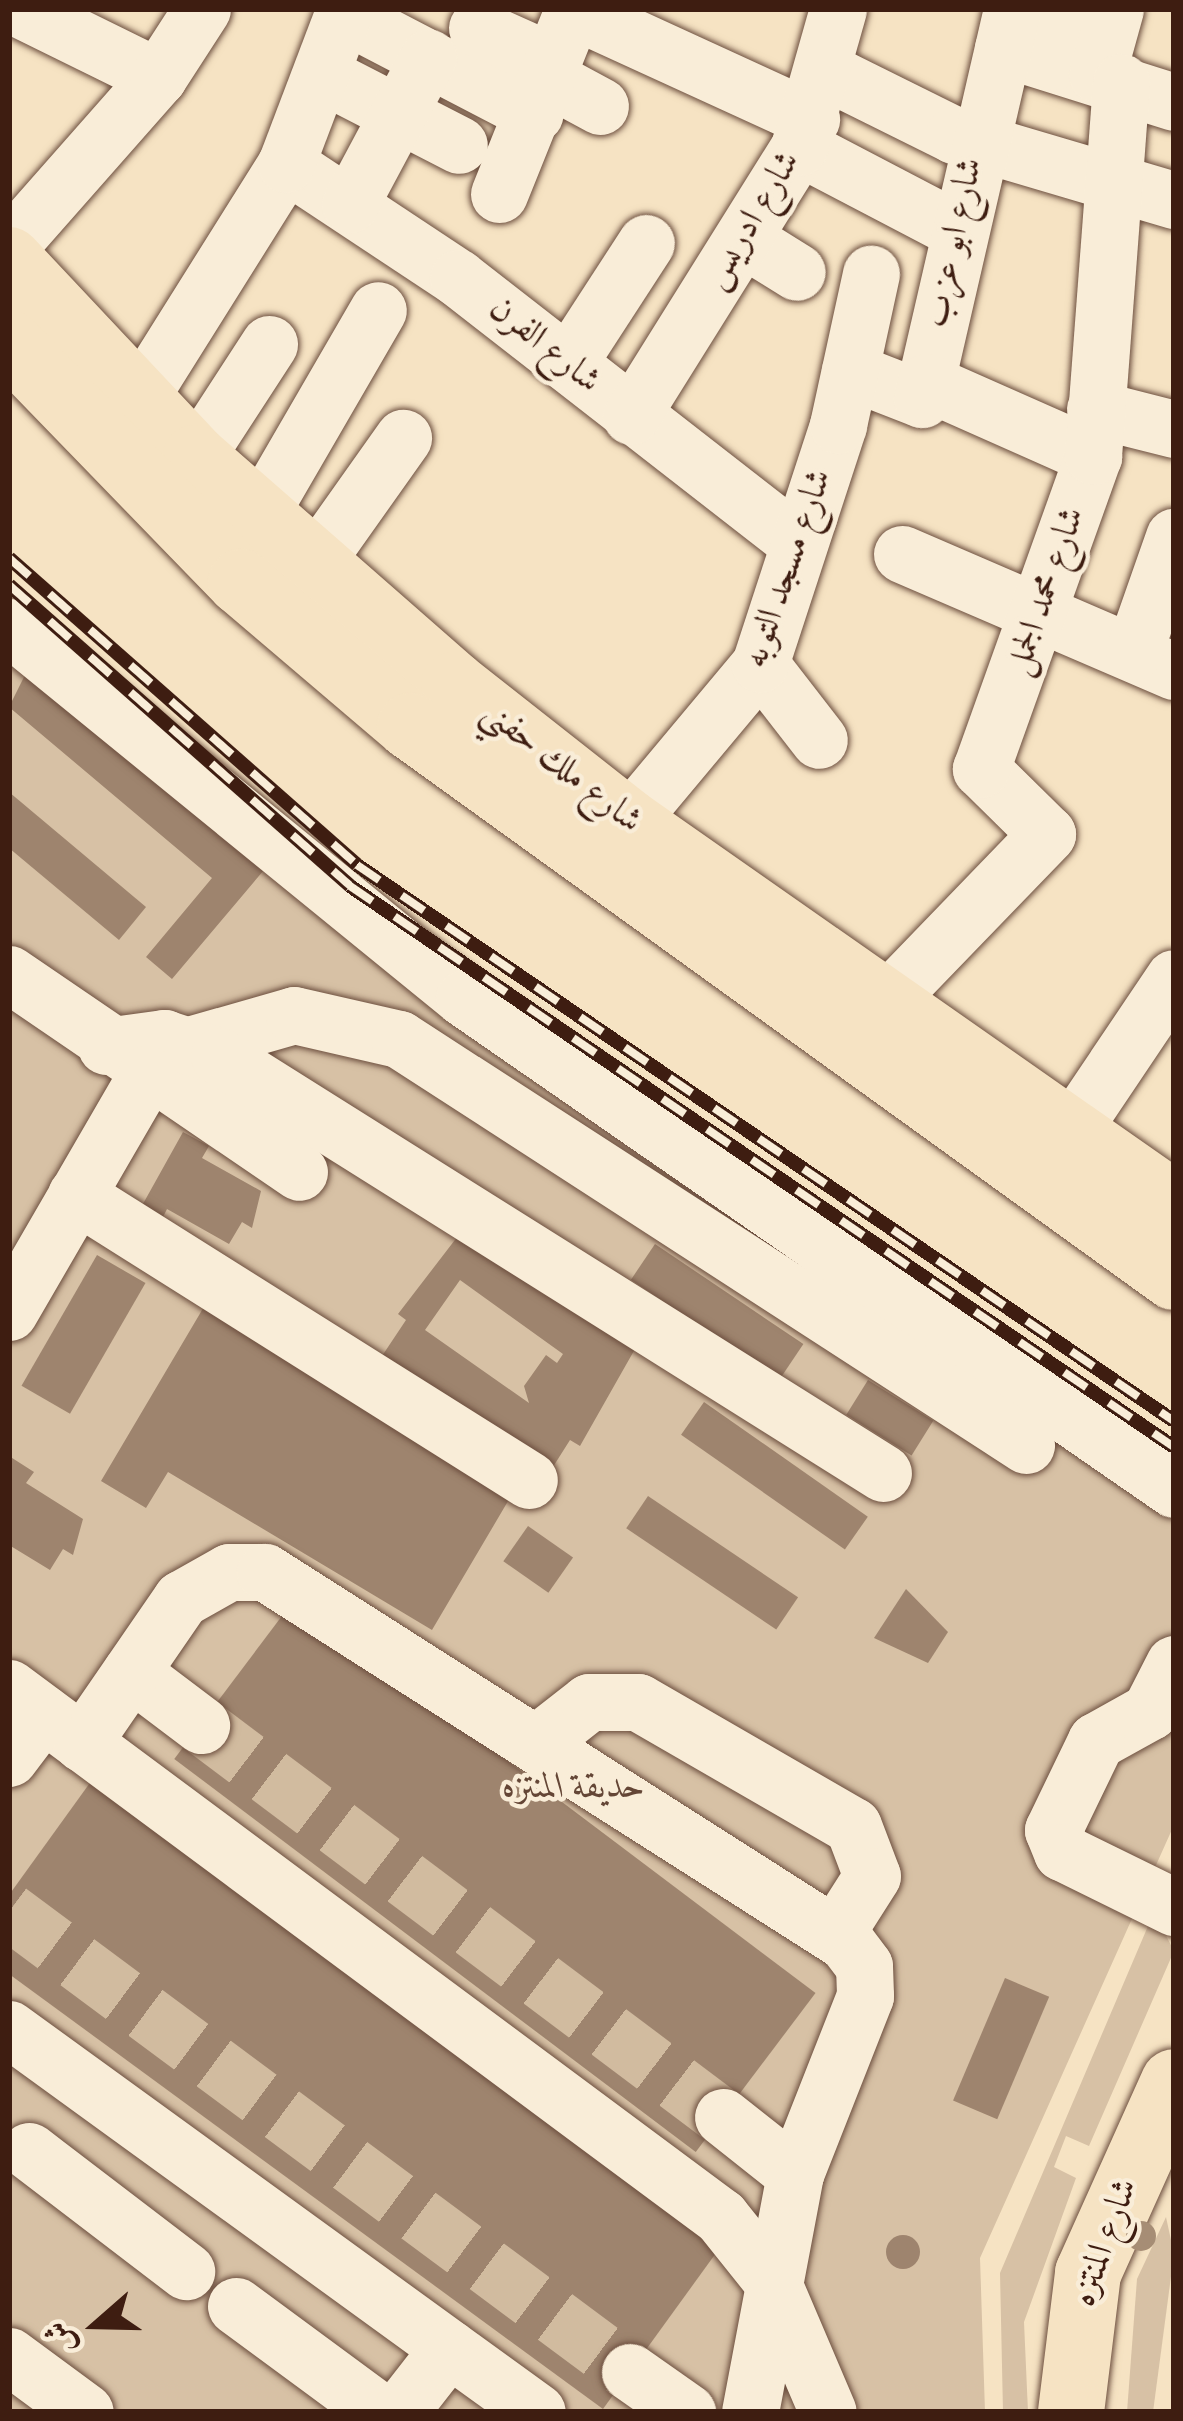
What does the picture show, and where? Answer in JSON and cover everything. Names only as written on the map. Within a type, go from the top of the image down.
[{"type":"highway","name":"شارع ملك حفني","points":[[9,260],[138,400],[258,517],[628,822],[1174,1204]]},
{"type":"highway","name":"شارع ملك حفني","points":[[9,344],[241,582],[410,726],[1174,1277]]},
{"type":"highway","name":"شارع المنتزه","points":[[1071,2412],[1088,2273],[1174,2082]]},
{"type":"street","points":[[20,9],[158,77]]},
{"type":"street","points":[[9,246],[158,77],[202,9]]},
{"type":"street","points":[[1059,47],[1115,9]]},
{"type":"street","points":[[499,194],[573,10],[818,62],[976,142],[1174,200]]},
{"type":"street","points":[[138,400],[286,164],[344,11],[428,58],[545,84],[601,106]]},
{"type":"street","points":[[477,28],[545,84]]},
{"type":"street","points":[[1059,47],[1174,102]]},
{"type":"street","name":"شارع ابو عزب","points":[[926,382],[976,142],[1059,47]]},
{"type":"street","name":"شارع محمد الجمل","points":[[886,1000],[1047,834],[981,770],[1044,609],[1094,433],[1108,181],[1059,47]]},
{"type":"street","points":[[350,204],[428,58]]},
{"type":"street","points":[[818,62],[958,230]]},
{"type":"street","name":"شارع ادريس","points":[[631,416],[744,239],[818,62]]},
{"type":"street","points":[[321,74],[459,145]]},
{"type":"street","name":"شارع الفرن","points":[[286,164],[350,204],[568,363],[794,540]]},
{"type":"street","points":[[744,239],[797,272]]},
{"type":"street","points":[[568,363],[646,243]]},
{"type":"street","name":"شارع مسجد التوبه","points":[[628,822],[760,664],[794,540],[850,371],[871,274]]},
{"type":"street","points":[[258,517],[378,310]]},
{"type":"street","points":[[195,458],[269,344]]},
{"type":"street","points":[[850,371],[910,403],[926,382],[1094,433],[1174,430]]},
{"type":"street","points":[[313,565],[403,438]]},
{"type":"street","points":[[902,554],[1044,609],[1154,661],[1174,537]]},
{"type":"street","points":[[9,628],[464,998],[1174,1489]]},
{"type":"street","points":[[760,664],[820,740]]},
{"type":"street","points":[[9,974],[883,1473]]},
{"type":"street","points":[[1071,1131],[1174,978]]},
{"type":"street","points":[[9,1312],[148,1055],[294,1015],[399,1039],[1026,1445]]},
{"type":"street","points":[[148,1055],[299,1172]]},
{"type":"street","points":[[76,1195],[530,1480]]},
{"type":"street","points":[[9,1758],[45,1715],[130,1672],[195,1586],[266,1572],[835,1934],[864,1966],[865,1996],[795,2174],[750,2412]]},
{"type":"street","points":[[1174,1664],[1150,1711],[1096,1741],[1052,1830],[1062,1852],[1174,1907]]},
{"type":"street","points":[[130,1672],[201,1725]]},
{"type":"street","points":[[538,1742],[590,1702],[638,1702],[853,1826],[872,1876],[835,1934]]},
{"type":"street","points":[[45,1715],[691,2192],[772,2281],[805,2348],[828,2412]]},
{"type":"street","points":[[9,2029],[537,2412]]},
{"type":"street","points":[[80,2080],[19,2163],[186,2271]]},
{"type":"street","points":[[723,2117],[795,2174]]},
{"type":"street","points":[[236,2306],[380,2412]]},
{"type":"street","points":[[399,2412],[449,2348]]},
{"type":"street","points":[[790,2412],[805,2348]]},
{"type":"street","points":[[9,2356],[85,2412]]},
{"type":"street","points":[[630,2372],[687,2412]]},
{"type":"green space","name":"حديقة المنتزه","points":[[9,650],[1174,1513],[1174,1825],[980,2258],[985,2412],[9,2412]]},
{"type":"green space","points":[[1154,1912],[1174,1951],[1089,2146],[1066,2136],[1054,2167],[1076,2178],[1024,2322],[1028,2412],[1003,2412],[1000,2273]]},
{"type":"green space","points":[[1166,2217],[1174,2254],[1153,2412],[1127,2412],[1137,2279]]},
{"type":"building","points":[[29,667],[264,870],[172,979],[146,957],[212,878],[9,707]]},
{"type":"building","points":[[9,792],[146,907],[119,940],[9,848]]},
{"type":"building","points":[[183,1132],[209,1146],[202,1158],[261,1191],[252,1228],[242,1222],[229,1244],[167,1209],[160,1223],[139,1211]]},
{"type":"building","points":[[461,1232],[635,1349],[580,1446],[570,1440],[551,1470],[382,1356],[406,1320],[398,1314]],"holes":[[[460,1280],[563,1354],[557,1363],[546,1355],[524,1386],[529,1403],[425,1330]]]},
{"type":"building","points":[[655,1244],[803,1344],[779,1380],[631,1280]]},
{"type":"building","points":[[97,1255],[145,1283],[70,1414],[22,1386]]},
{"type":"building","points":[[208,1300],[517,1486],[432,1630],[168,1472],[146,1508],[101,1481]]},
{"type":"building","points":[[868,1380],[933,1421],[912,1456],[846,1415]]},
{"type":"building","points":[[704,1402],[868,1517],[845,1549],[681,1435]]},
{"type":"building","points":[[9,1456],[34,1472],[26,1483],[83,1519],[73,1555],[63,1549],[50,1570],[9,1545]]},
{"type":"building","points":[[648,1496],[798,1597],[776,1630],[626,1528]]},
{"type":"building","points":[[528,1526],[573,1558],[548,1593],[503,1561]]},
{"type":"building","points":[[906,1589],[948,1632],[928,1663],[874,1638]]},
{"type":"building","points":[[294,1600],[816,1993],[696,2152],[174,1759]]},
{"type":"building","points":[[92,1780],[724,2242],[603,2409],[9,1974],[9,1895]]},
{"type":"building","points":[[1005,1978],[1049,1997],[997,2119],[953,2100]]},
{"type":"building","points":[[903,2235],[915,2240],[920,2252],[915,2264],[903,2269],[891,2264],[886,2252],[891,2240]]},
{"type":"tunnel","points":[[201,1725],[723,2117]]},
{"type":"tunnel","points":[[9,1911],[630,2372]]},
{"type":"railway","points":[[9,558],[357,865],[1174,1421]]},
{"type":"railway","points":[[9,585],[350,886],[1174,1447]]}]
